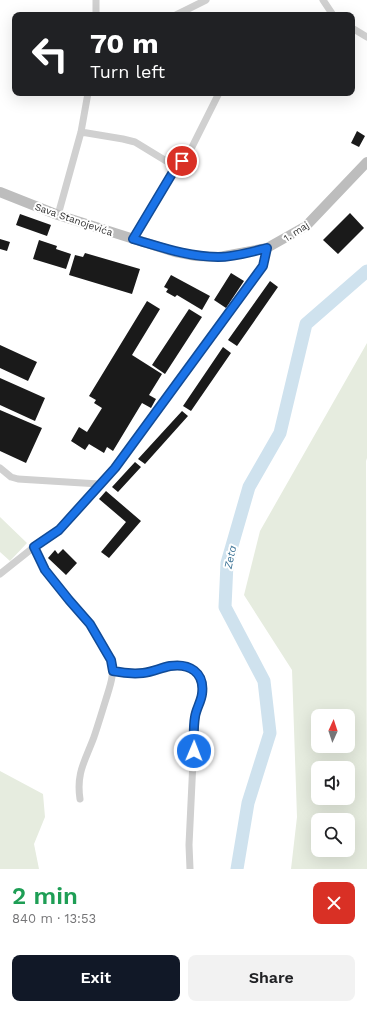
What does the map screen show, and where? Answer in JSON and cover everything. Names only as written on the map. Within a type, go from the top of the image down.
[{"type":"street","points":[[96,0],[96,12]]},
{"type":"street","points":[[182,12],[206,0]]},
{"type":"street","points":[[324,0],[331,12]]},
{"type":"street","points":[[355,30],[367,37]]},
{"type":"street","points":[[58,216],[81,132],[87,96]]},
{"type":"street","points":[[133,239],[176,167],[188,155],[218,96]]},
{"type":"street","points":[[81,132],[135,142],[176,167]]},
{"type":"street","name":"1. maj","points":[[267,248],[306,226],[367,162]]},
{"type":"street","name":"Sava Stanojevića","points":[[0,192],[58,216],[175,252],[196,256],[219,257],[267,248]]},
{"type":"street","points":[[0,574],[34,547],[59,530],[115,468],[263,266],[267,248]]},
{"type":"street","points":[[0,468],[18,479],[99,484]]},
{"type":"street","points":[[34,547],[45,570],[90,624],[111,660],[113,671],[108,691],[94,736],[82,765],[78,785],[80,799]]},
{"type":"street","points":[[113,671],[142,673],[153,672],[170,666],[177,666],[191,668],[197,672],[200,677],[202,694],[195,716],[194,726],[189,845],[190,869]]},
{"type":"shaded area","points":[[367,343],[367,869],[291,869],[297,817],[292,670],[244,595],[260,531]]},
{"type":"shaded area","points":[[0,517],[27,543],[10,561],[0,552]]},
{"type":"shaded area","points":[[0,771],[43,794],[45,817],[34,844],[39,869],[0,869]]},
{"type":"building","points":[[357,131],[365,136],[359,147],[351,143]]},
{"type":"building","points":[[350,213],[364,228],[338,254],[323,240]]},
{"type":"building","points":[[20,214],[51,225],[47,236],[16,225]]},
{"type":"building","points":[[0,239],[10,242],[7,251],[0,249]]},
{"type":"building","points":[[39,240],[57,246],[56,249],[71,254],[66,269],[33,259]]},
{"type":"building","points":[[85,253],[140,269],[132,294],[69,275],[75,255],[83,257]]},
{"type":"building","points":[[231,273],[244,281],[226,308],[214,300]]},
{"type":"building","points":[[171,275],[210,296],[202,310],[177,295],[175,297],[166,292],[168,289],[164,287]]},
{"type":"building","points":[[270,281],[278,287],[237,346],[228,340]]},
{"type":"building","points":[[147,301],[160,309],[132,355],[162,374],[149,395],[156,399],[151,408],[142,403],[113,451],[107,447],[104,453],[89,444],[85,450],[71,441],[79,427],[87,432],[102,408],[94,403],[96,400],[89,396]]},
{"type":"building","points":[[189,309],[202,317],[165,374],[152,365]]},
{"type":"building","points":[[0,345],[37,362],[28,381],[0,368]]},
{"type":"building","points":[[223,347],[231,353],[191,411],[183,406]]},
{"type":"building","points":[[0,378],[45,398],[35,421],[0,405]]},
{"type":"building","points":[[0,410],[42,428],[26,463],[0,451]]},
{"type":"building","points":[[182,411],[188,416],[145,464],[138,459]]},
{"type":"building","points":[[135,462],[141,467],[118,492],[112,487]]},
{"type":"building","points":[[106,491],[141,521],[109,558],[101,552],[126,522],[99,499]]},
{"type":"building","points":[[63,549],[77,563],[66,575],[48,558],[55,550],[58,554]]},
{"type":"waterway","name":"Zeta","points":[[237,869],[248,803],[270,733],[264,681],[225,607],[227,563],[249,487],[280,433],[306,324],[367,271]]},
{"type":"route","points":[[182,161],[176,167],[133,239],[175,252],[196,256],[219,257],[267,248],[263,266],[115,468],[59,530],[34,547],[45,570],[90,624],[111,660],[113,671],[134,674],[153,672],[170,666],[184,666],[197,672],[202,683],[202,694],[195,716],[194,751]]}]
